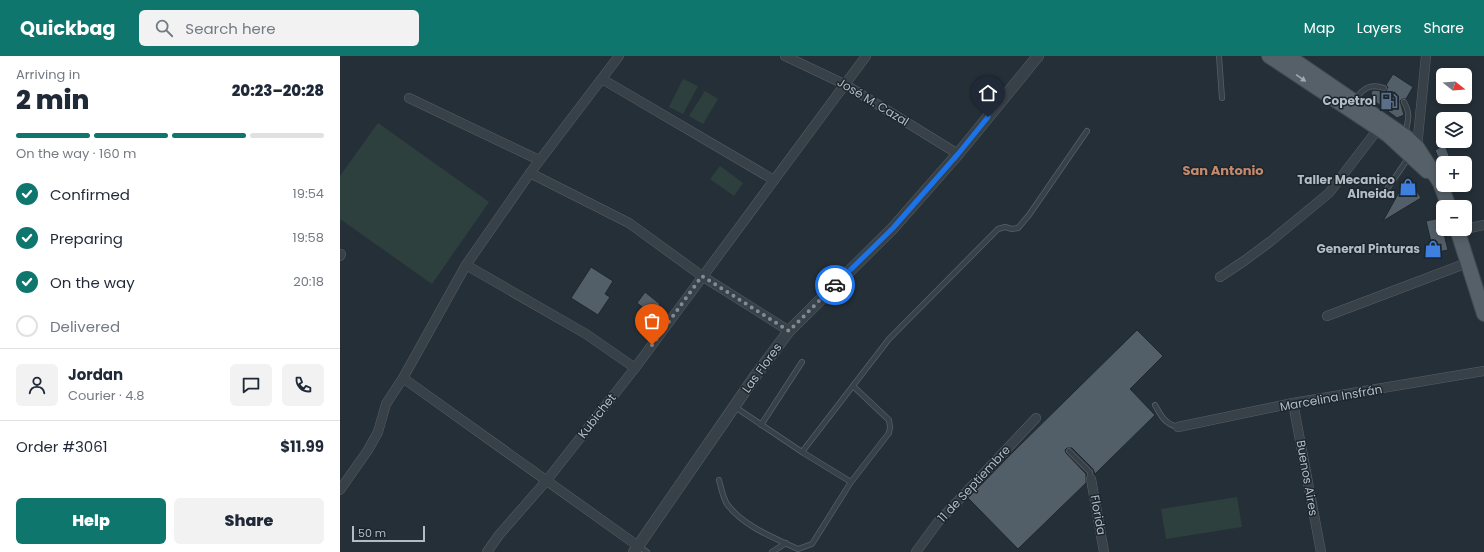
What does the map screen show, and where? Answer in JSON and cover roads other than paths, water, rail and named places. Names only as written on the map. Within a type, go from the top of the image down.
[{"type":"main road","points":[[1269,56],[1388,136],[1414,151]]},
{"type":"main road","points":[[1288,56],[1405,136],[1414,151],[1440,183],[1446,200]]},
{"type":"main road","points":[[1461,236],[1467,263],[1484,314]]},
{"type":"street","points":[[340,490],[368,450],[378,432],[386,404],[403,378],[466,265],[539,160],[619,56]]},
{"type":"street","name":"José M. Cazal","points":[[785,56],[846,85],[958,154]]},
{"type":"street","name":"Kubichet","points":[[487,552],[499,535],[547,480],[635,368],[866,56]]},
{"type":"street","name":"Las Flores","points":[[640,550],[756,375],[789,331],[893,228],[958,154],[1038,56]]},
{"type":"street","points":[[1414,151],[1419,124],[1426,56]]},
{"type":"street","points":[[602,79],[774,180]]},
{"type":"street","points":[[409,98],[539,160]]},
{"type":"street","points":[[1220,276],[1244,262],[1329,193],[1378,129]]},
{"type":"street","points":[[530,173],[629,223],[702,276],[789,331]]},
{"type":"street","points":[[1472,226],[1484,224]]},
{"type":"street","points":[[1327,316],[1467,263]]},
{"type":"street","points":[[466,265],[586,334],[635,368]]},
{"type":"street","name":"Marcelina Insfrán","points":[[1178,427],[1294,404],[1484,371]]},
{"type":"street","points":[[403,378],[547,480],[640,550]]},
{"type":"street","name":"Buenos Aires","points":[[1294,404],[1321,552]]},
{"type":"street","name":"11 de Septiembre","points":[[916,552],[938,522],[1036,418]]},
{"type":"street","name":"Florida","points":[[1091,479],[1104,552]]},
{"type":"lane","points":[[1219,56],[1222,98]]},
{"type":"lane","points":[[1354,101],[1361,92],[1371,86],[1377,85],[1384,88]]},
{"type":"lane","points":[[1404,102],[1409,110],[1409,119],[1405,136]]},
{"type":"lane","points":[[1409,119],[1419,124]]},
{"type":"lane","points":[[802,452],[889,339],[998,229],[1005,227],[1012,229],[1018,228],[1029,215],[1087,131]]},
{"type":"lane","points":[[1385,192],[1414,151]]},
{"type":"lane","points":[[761,425],[802,362]]},
{"type":"lane","points":[[719,480],[727,503],[746,522],[771,537],[798,549],[812,544],[851,482],[889,433],[889,420],[853,386]]},
{"type":"lane","points":[[1155,405],[1165,421],[1170,425],[1178,427]]},
{"type":"lane","points":[[735,407],[802,452],[851,482]]},
{"type":"lane","points":[[1069,451],[1090,472],[1091,479]]},
{"type":"lane","points":[[772,552],[786,543]]},
{"type":"place","name":"Copetrol","points":[[1389,101]]},
{"type":"place","name":"Taller Mecanico Alneida","points":[[1408,187]]},
{"type":"place","name":"General Pinturas","points":[[1433,249]]},
{"type":"district","name":"San Antonio","points":[[1223,170]]}]
